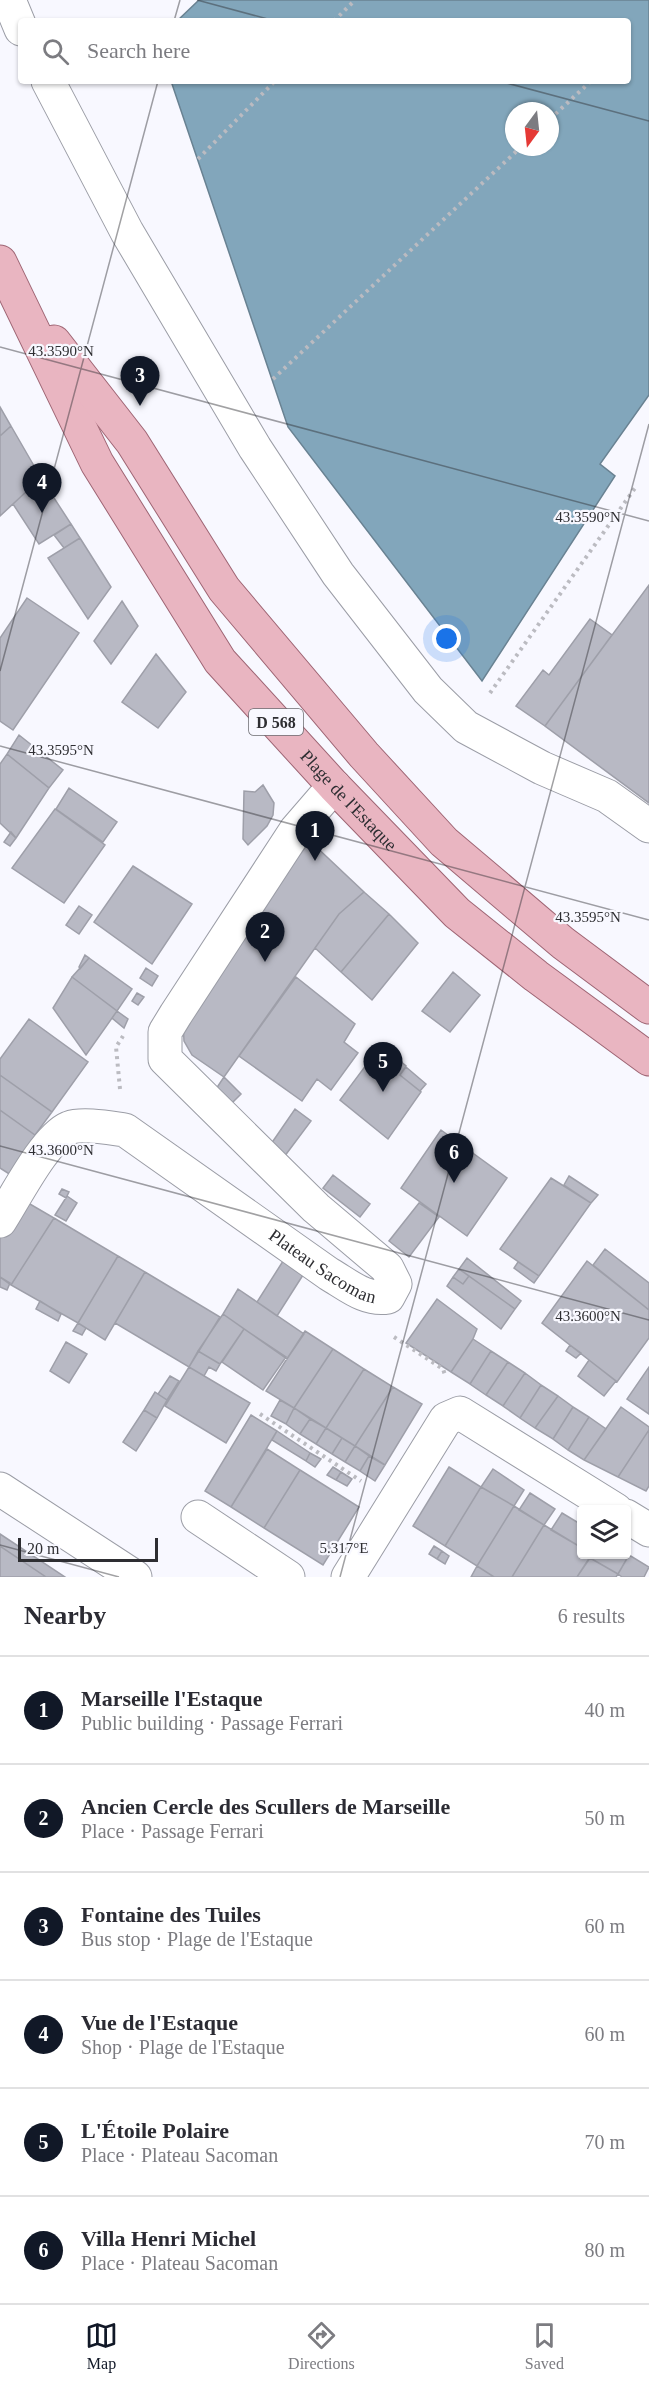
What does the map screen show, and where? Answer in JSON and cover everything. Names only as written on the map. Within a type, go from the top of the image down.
[{"type":"main road","name":"Plage de l'Estaque","points":[[0,262],[96,463],[220,661],[334,786],[457,913],[536,976],[649,1059]]},
{"type":"main road","name":"Plage de l'Estaque","points":[[15,293],[132,442],[224,589],[364,755],[444,842],[563,943],[649,1007]]},
{"type":"main road","points":[[334,786],[364,755]]},
{"type":"street","points":[[9,0],[18,22]]},
{"type":"street","points":[[50,84],[127,232],[255,448],[338,574],[428,690],[466,727],[542,768],[607,796],[649,825]]},
{"type":"street","name":"Plateau Sacoman","points":[[0,1221],[51,1140],[70,1128],[99,1127],[125,1130],[329,1274],[377,1299],[388,1297],[395,1284],[387,1268],[316,1208],[165,1059],[165,1032],[296,830],[334,786]]},
{"type":"street","points":[[348,1577],[446,1419],[460,1413],[610,1505]]},
{"type":"street","points":[[0,1489],[135,1577]]},
{"type":"street","points":[[198,1517],[288,1577]]},
{"type":"street","points":[[631,1519],[649,1530]]},
{"type":"path","points":[[337,18],[355,0]]},
{"type":"path","points":[[198,159],[271,84]]},
{"type":"path","points":[[559,111],[588,84]]},
{"type":"path","points":[[273,379],[510,156]]},
{"type":"path","points":[[466,727],[635,488]]},
{"type":"path","points":[[388,1332],[443,1369],[460,1413]]},
{"type":"path","points":[[260,1414],[394,1502]]},
{"type":"water","points":[[199,0],[649,0],[649,395],[600,464],[615,476],[482,681],[288,427],[172,84],[631,84],[631,18],[180,18]]},
{"type":"building","points":[[0,407],[11,426],[0,436]]},
{"type":"building","points":[[11,426],[41,478],[0,516],[0,436]]},
{"type":"building","points":[[41,478],[71,524],[39,544],[13,504]]},
{"type":"building","points":[[71,524],[80,538],[64,548],[54,535]]},
{"type":"building","points":[[80,538],[111,587],[88,619],[48,558]]},
{"type":"building","points":[[649,585],[649,803],[545,726]]},
{"type":"building","points":[[27,598],[79,633],[13,730],[0,721],[0,638]]},
{"type":"building","points":[[122,601],[138,626],[111,664],[94,641]]},
{"type":"building","points":[[590,619],[612,635],[545,726],[516,706],[543,670],[549,675]]},
{"type":"building","points":[[156,654],[186,692],[158,728],[122,702]]},
{"type":"building","points":[[19,735],[63,770],[49,788],[7,754]]},
{"type":"building","points":[[7,754],[49,788],[16,838],[0,823],[0,764]]},
{"type":"building","points":[[263,785],[274,803],[273,815],[267,826],[248,845],[243,839],[244,791],[255,792]]},
{"type":"building","points":[[69,788],[117,822],[103,842],[56,809]]},
{"type":"building","points":[[55,809],[105,845],[64,903],[12,868]]},
{"type":"building","points":[[11,832],[16,838],[10,846],[4,842]]},
{"type":"building","points":[[310,841],[364,892],[339,914],[224,1077],[192,1055],[184,1041],[183,1023]]},
{"type":"building","points":[[133,866],[192,904],[152,964],[94,922]]},
{"type":"building","points":[[364,892],[389,914],[341,972],[315,948],[339,914]]},
{"type":"building","points":[[79,906],[92,915],[79,934],[66,925]]},
{"type":"building","points":[[389,914],[418,943],[372,1000],[341,972]]},
{"type":"building","points":[[85,955],[89,958],[80,969],[79,967]]},
{"type":"building","points":[[89,958],[132,989],[117,1011],[72,977]]},
{"type":"building","points":[[146,968],[158,976],[152,986],[140,978]]},
{"type":"building","points":[[453,972],[480,995],[450,1032],[422,1011]]},
{"type":"building","points":[[72,977],[117,1011],[86,1055],[53,1008]]},
{"type":"building","points":[[296,977],[355,1024],[344,1042],[358,1053],[331,1090],[317,1079],[302,1101],[239,1056]]},
{"type":"building","points":[[137,993],[144,997],[138,1005],[132,1001]]},
{"type":"building","points":[[117,1011],[128,1019],[124,1028],[112,1018]]},
{"type":"building","points":[[29,1019],[88,1062],[52,1112],[0,1075],[0,1059]]},
{"type":"building","points":[[381,1045],[406,1066],[400,1075],[421,1092],[388,1139],[340,1100]]},
{"type":"building","points":[[406,1067],[426,1084],[420,1091],[400,1075]]},
{"type":"building","points":[[0,1075],[52,1112],[35,1135],[0,1110]]},
{"type":"building","points":[[224,1077],[241,1094],[231,1104],[216,1089]]},
{"type":"building","points":[[295,1109],[311,1121],[284,1157],[271,1144]]},
{"type":"building","points":[[0,1110],[35,1135],[31,1154],[14,1177],[0,1168]]},
{"type":"building","points":[[441,1130],[507,1178],[467,1236],[401,1188]]},
{"type":"building","points":[[333,1175],[370,1204],[360,1217],[323,1188]]},
{"type":"building","points":[[569,1176],[598,1195],[591,1203],[564,1185]]},
{"type":"building","points":[[551,1178],[591,1203],[539,1276],[500,1249]]},
{"type":"building","points":[[62,1189],[69,1192],[66,1198],[59,1194]]},
{"type":"building","points":[[67,1196],[77,1203],[66,1221],[55,1215]]},
{"type":"building","points":[[23,1200],[54,1218],[11,1285],[0,1277],[0,1237]]},
{"type":"building","points":[[419,1203],[439,1217],[409,1257],[389,1241]]},
{"type":"building","points":[[54,1218],[118,1256],[78,1323],[11,1285]]},
{"type":"building","points":[[605,1249],[649,1283],[649,1310],[593,1265]]},
{"type":"building","points":[[118,1256],[145,1272],[105,1340],[78,1323]]},
{"type":"building","points":[[285,1258],[303,1275],[277,1316],[257,1302]]},
{"type":"building","points":[[467,1258],[521,1301],[515,1309],[459,1269]]},
{"type":"building","points":[[587,1261],[649,1310],[649,1338],[617,1382],[542,1323]]},
{"type":"building","points":[[518,1262],[539,1276],[534,1283],[514,1268]]},
{"type":"building","points":[[459,1269],[469,1276],[463,1284],[453,1277]]},
{"type":"building","points":[[145,1272],[220,1317],[189,1367],[115,1323]]},
{"type":"building","points":[[469,1276],[515,1309],[501,1329],[447,1286],[453,1277],[463,1284]]},
{"type":"building","points":[[0,1277],[10,1283],[7,1290],[0,1287]]},
{"type":"building","points":[[238,1289],[304,1334],[287,1359],[223,1314]]},
{"type":"building","points":[[437,1299],[477,1329],[451,1372],[406,1343]]},
{"type":"building","points":[[40,1301],[61,1314],[58,1321],[36,1309]]},
{"type":"building","points":[[223,1314],[244,1329],[220,1364],[198,1351]]},
{"type":"building","points":[[78,1323],[86,1328],[82,1335],[73,1331]]},
{"type":"building","points":[[244,1329],[286,1357],[263,1390],[222,1362]]},
{"type":"building","points":[[305,1331],[333,1349],[294,1408],[266,1391]]},
{"type":"building","points":[[473,1339],[491,1351],[470,1384],[451,1372]]},
{"type":"building","points":[[66,1342],[87,1354],[69,1383],[50,1371]]},
{"type":"building","points":[[570,1345],[581,1353],[576,1358],[566,1351]]},
{"type":"building","points":[[333,1349],[364,1369],[326,1428],[294,1408]]},
{"type":"building","points":[[198,1351],[220,1364],[216,1371],[209,1367],[204,1376],[189,1367]]},
{"type":"building","points":[[491,1351],[508,1362],[486,1395],[470,1384]]},
{"type":"building","points":[[589,1360],[616,1381],[604,1396],[578,1376]]},
{"type":"building","points":[[508,1362],[525,1373],[503,1406],[486,1395]]},
{"type":"building","points":[[189,1367],[250,1403],[226,1443],[165,1406]]},
{"type":"building","points":[[649,1367],[649,1414],[627,1399]]},
{"type":"building","points":[[364,1369],[393,1387],[355,1446],[326,1428]]},
{"type":"building","points":[[525,1373],[541,1385],[520,1418],[503,1406]]},
{"type":"building","points":[[170,1376],[179,1381],[167,1400],[158,1394]]},
{"type":"building","points":[[541,1385],[558,1396],[535,1428],[520,1418]]},
{"type":"building","points":[[393,1387],[422,1404],[385,1465],[355,1446]]},
{"type":"building","points":[[155,1392],[167,1400],[157,1418],[144,1410]]},
{"type":"building","points":[[558,1396],[573,1407],[553,1439],[535,1428]]},
{"type":"building","points":[[280,1400],[294,1408],[286,1424],[271,1416]]},
{"type":"building","points":[[573,1407],[589,1417],[568,1450],[553,1439]]},
{"type":"building","points":[[621,1407],[649,1427],[649,1430],[618,1477],[584,1460]]},
{"type":"building","points":[[294,1408],[310,1419],[300,1434],[286,1424]]},
{"type":"building","points":[[144,1410],[157,1418],[136,1451],[123,1442]]},
{"type":"building","points":[[251,1415],[277,1431],[231,1507],[205,1491]]},
{"type":"building","points":[[589,1417],[606,1429],[584,1460],[568,1450]]},
{"type":"building","points":[[310,1419],[326,1428],[316,1444],[300,1434]]},
{"type":"building","points":[[326,1428],[342,1438],[332,1454],[316,1444]]},
{"type":"building","points":[[649,1430],[649,1486],[646,1491],[618,1477]]},
{"type":"building","points":[[277,1431],[310,1453],[306,1461],[272,1440]]},
{"type":"building","points":[[342,1438],[355,1446],[345,1462],[332,1454]]},
{"type":"building","points":[[355,1446],[369,1456],[360,1471],[345,1462]]},
{"type":"building","points":[[267,1449],[300,1470],[264,1528],[231,1507]]},
{"type":"building","points":[[310,1453],[321,1459],[315,1467],[306,1461]]},
{"type":"building","points":[[369,1456],[385,1465],[375,1481],[360,1471]]},
{"type":"building","points":[[333,1467],[341,1472],[336,1480],[327,1475]]},
{"type":"building","points":[[449,1467],[481,1487],[445,1546],[413,1526]]},
{"type":"building","points":[[493,1469],[524,1490],[514,1506],[481,1487]]},
{"type":"building","points":[[300,1470],[359,1507],[323,1565],[264,1528]]},
{"type":"building","points":[[341,1472],[352,1479],[347,1486],[336,1480]]},
{"type":"building","points":[[481,1487],[514,1506],[477,1566],[445,1546]]},
{"type":"building","points":[[530,1493],[555,1509],[544,1525],[519,1510]]},
{"type":"building","points":[[514,1506],[544,1525],[512,1577],[494,1577],[477,1566]]},
{"type":"building","points":[[562,1513],[577,1522],[577,1545],[551,1530]]},
{"type":"building","points":[[544,1525],[577,1545],[577,1559],[589,1559],[577,1577],[512,1577]]},
{"type":"building","points":[[0,1534],[65,1577],[46,1577],[0,1546]]},
{"type":"building","points":[[0,1546],[46,1577],[0,1577]]},
{"type":"building","points":[[434,1546],[442,1551],[437,1559],[429,1554]]},
{"type":"building","points":[[442,1551],[449,1556],[445,1564],[437,1559]]},
{"type":"building","points":[[631,1556],[649,1567],[644,1577],[622,1577],[618,1574],[627,1559],[631,1559]]},
{"type":"building","points":[[589,1559],[618,1574],[616,1577],[577,1577]]},
{"type":"building","points":[[592,1559],[627,1559],[618,1574]]},
{"type":"building","points":[[477,1566],[494,1577],[471,1577]]},
{"type":"place","name":"Fontaine des Tuiles","points":[[140,406]]},
{"type":"place","name":"Vue de l'Estaque","points":[[42,513]]},
{"type":"place","name":"Marseille l'Estaque","points":[[315,861]]},
{"type":"place","name":"Ancien Cercle des Scullers de Marseille","points":[[265,962]]},
{"type":"place","name":"L'Étoile Polaire","points":[[383,1092]]},
{"type":"place","name":"Villa Henri Michel","points":[[454,1183]]}]
